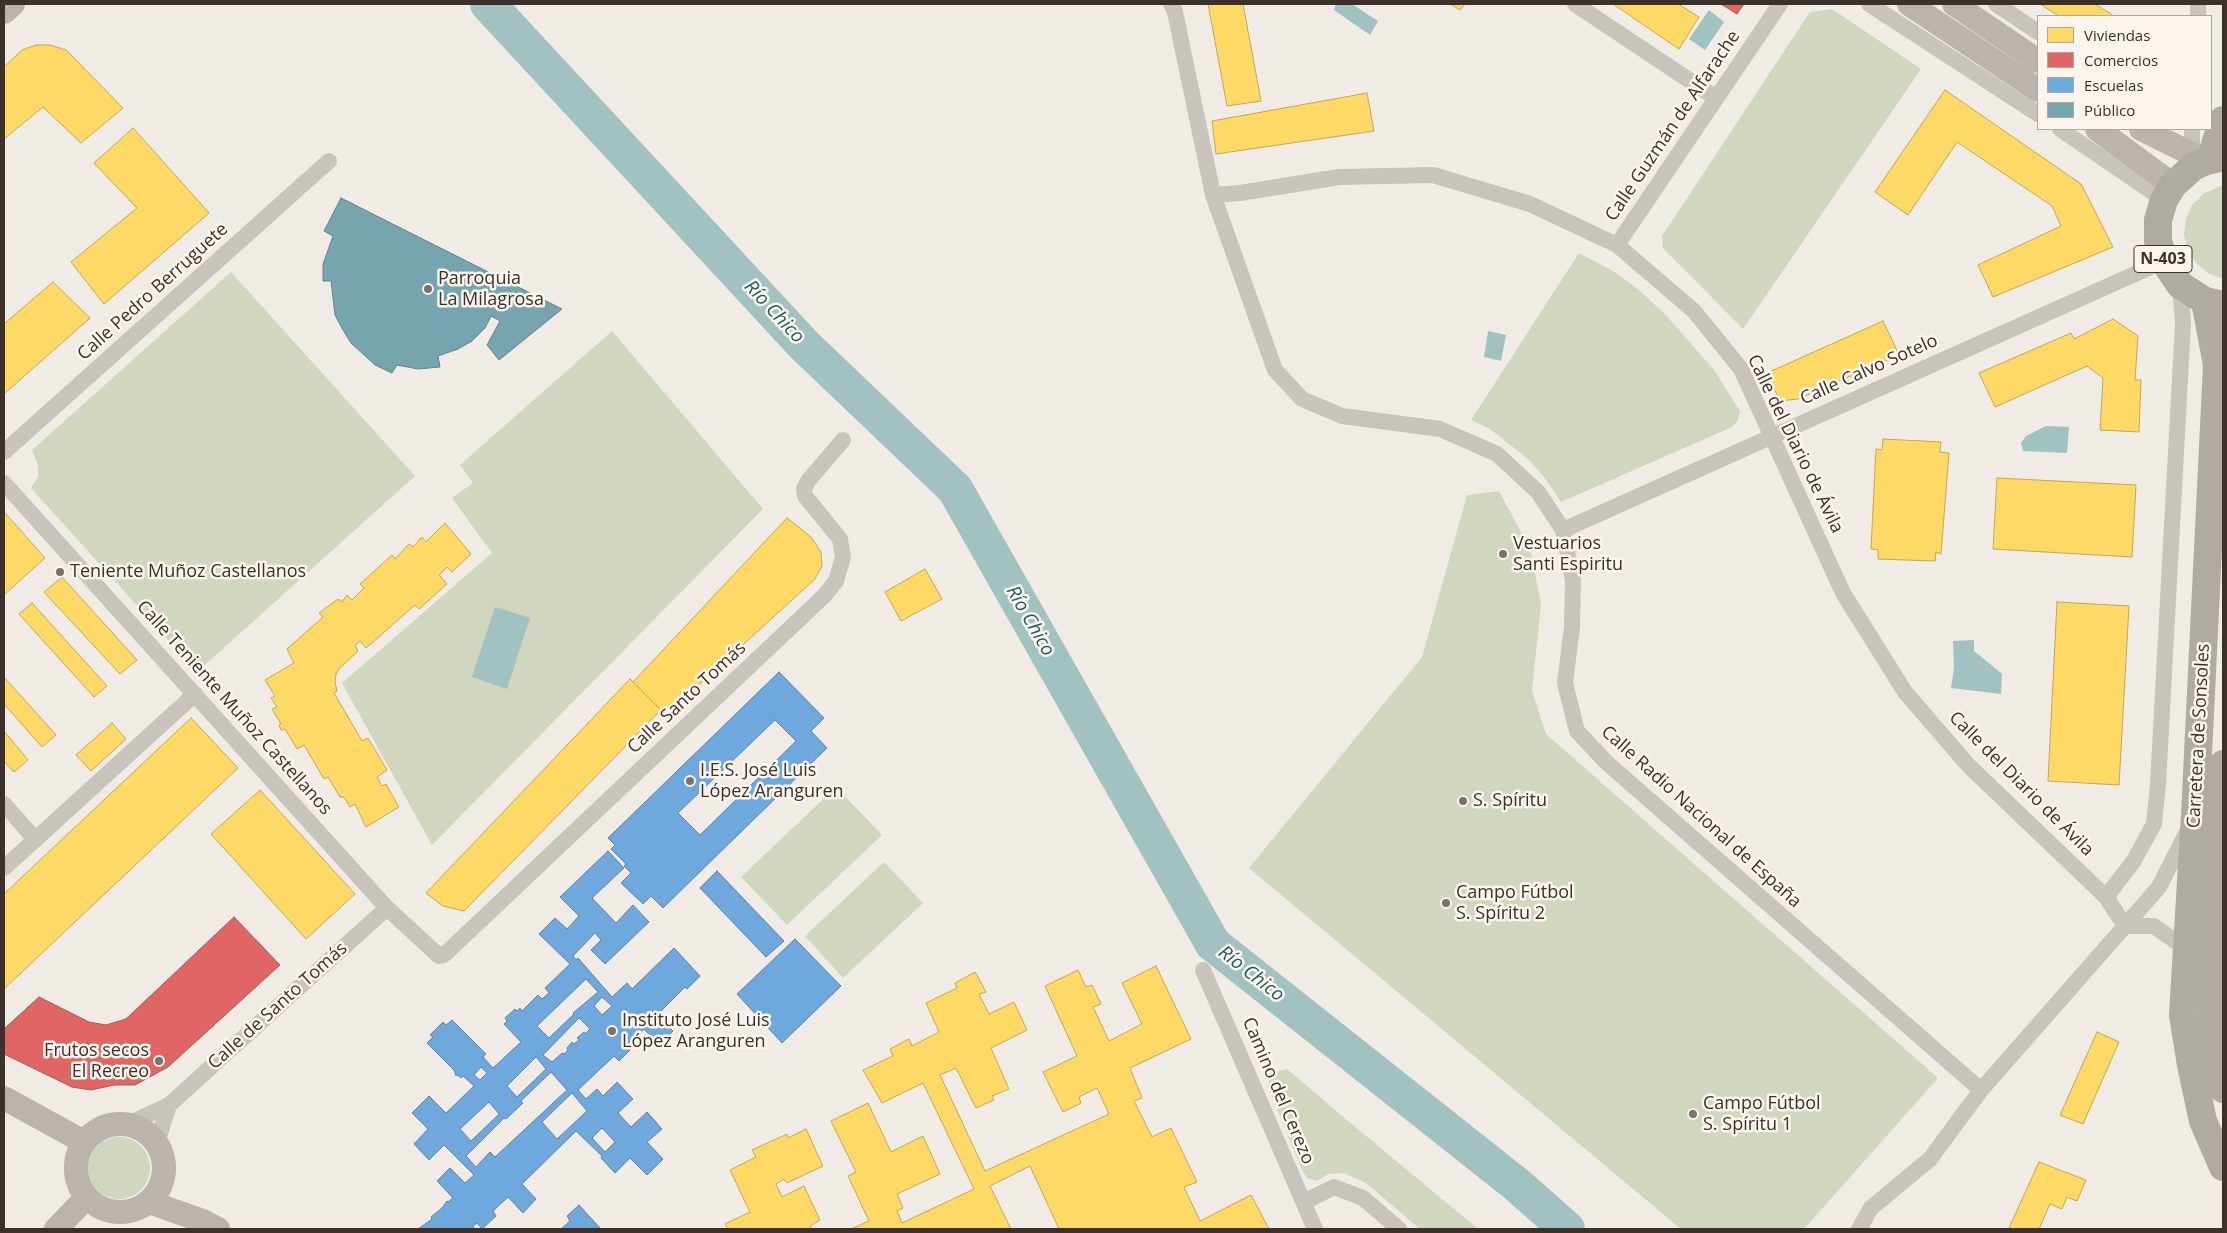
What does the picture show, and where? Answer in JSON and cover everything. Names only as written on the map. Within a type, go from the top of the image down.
[{"type":"highway","points":[[2169,193],[2201,153],[2223,120]]},
{"type":"highway","name":"N-403","points":[[2169,193],[2158,220],[2158,241],[2164,261],[2180,285],[2214,303]]},
{"type":"highway","name":"Carretera de Sonsoles","points":[[2214,303],[2217,365],[2195,815],[2183,1014],[2191,1065],[2203,1121],[2223,1167]]},
{"type":"highway","name":"Carretera de Sonsoles","points":[[2223,764],[2210,1012],[2223,1089]]},
{"type":"main road","points":[[4,12],[13,4]]},
{"type":"main road","points":[[1909,4],[2037,89]]},
{"type":"main road","points":[[1954,4],[2037,60]]},
{"type":"main road","points":[[2098,130],[2169,193]]},
{"type":"main road","points":[[2154,131],[2201,153]]},
{"type":"main road","points":[[4,1098],[84,1142]]},
{"type":"main road","points":[[128,1124],[144,1131],[157,1143],[164,1160],[163,1178],[158,1191],[148,1202],[137,1208],[117,1212],[104,1209],[88,1197],[80,1185],[76,1171],[77,1156],[84,1142],[92,1133],[103,1127],[128,1124]]},
{"type":"main road","points":[[163,1178],[211,1225]]},
{"type":"main road","points":[[56,1229],[88,1197]]},
{"type":"main road","points":[[148,1202],[211,1225]]},
{"type":"street","name":"Calle Radio Nacional de España","points":[[1171,4],[1175,12],[1213,195],[1275,370],[1302,400],[1342,416],[1440,429],[1497,454],[1538,492],[1563,530],[1573,581],[1572,627],[1565,683],[1577,731],[1606,762],[1981,1090]]},
{"type":"street","points":[[1575,4],[1716,98]]},
{"type":"street","name":"Calle Guzmán de Alfarache","points":[[1617,245],[1780,4]]},
{"type":"street","points":[[1869,4],[2037,113]]},
{"type":"street","points":[[1996,4],[2037,31]]},
{"type":"street","points":[[2062,130],[2169,193]]},
{"type":"street","points":[[2179,130],[2201,153]]},
{"type":"street","name":"Calle Pedro Berruguete","points":[[4,452],[328,161]]},
{"type":"street","name":"Calle del Diario de Ávila","points":[[1213,195],[1240,193],[1339,177],[1433,175],[1530,204],[1617,245],[1700,319],[1741,369],[1843,593],[1905,692],[1968,765],[2106,897],[2125,926]]},
{"type":"street","name":"Calle Calvo Sotelo","points":[[1563,530],[2164,261]]},
{"type":"street","points":[[2106,897],[2133,862],[2154,824],[2158,784],[2183,323],[2180,285]]},
{"type":"street","name":"Calle Santo Tomás","points":[[439,956],[444,955],[804,615],[836,581],[844,557],[840,539],[805,496],[804,490],[808,481],[843,440]]},
{"type":"street","name":"Calle Teniente Muñoz Castellanos","points":[[4,482],[387,908],[439,956]]},
{"type":"street","points":[[4,868],[195,694]]},
{"type":"street","points":[[4,804],[35,839]]},
{"type":"street","points":[[1858,1229],[1871,1208],[1930,1159],[1981,1090],[2159,887],[2195,815]]},
{"type":"street","name":"Calle de Santo Tomás","points":[[128,1124],[169,1105],[387,908]]},
{"type":"street","points":[[2125,926],[2154,926],[2186,949]]},
{"type":"street","name":"Camino del Cerezo","points":[[1204,970],[1315,1229]]},
{"type":"street","points":[[157,1143],[169,1105]]},
{"type":"street","points":[[1304,1202],[1334,1187],[1363,1198],[1399,1229]]},
{"type":"green space","points":[[1832,9],[1921,69],[1743,329],[1663,248],[1662,236],[1810,12]]},
{"type":"green space","points":[[2223,185],[2223,279],[2208,273],[2196,263],[2188,250],[2184,235],[2186,219],[2192,205],[2203,194]]},
{"type":"green space","points":[[1579,253],[1613,271],[1639,290],[1666,315],[1714,370],[1740,411],[1738,420],[1732,427],[1561,502],[1545,478],[1528,459],[1490,429],[1471,420]]},
{"type":"green space","points":[[231,272],[415,476],[197,672],[31,488],[38,477],[38,465],[32,450]]},
{"type":"green space","points":[[612,331],[763,509],[432,845],[342,683],[492,553],[452,498],[473,483],[460,465]]},
{"type":"green space","name":"S. Spíritu","points":[[1499,491],[1530,549],[1541,604],[1532,691],[1546,734],[1938,1078],[1804,1229],[1681,1229],[1249,868],[1422,657],[1467,495]]},
{"type":"green space","points":[[836,787],[882,835],[787,925],[741,877]]},
{"type":"green space","points":[[884,862],[923,903],[843,978],[805,936]]},
{"type":"green space","points":[[1287,1069],[1478,1229],[1420,1229],[1366,1183],[1344,1173],[1328,1174],[1317,1181],[1307,1178],[1301,1168],[1268,1086],[1270,1073]]},
{"type":"green space","points":[[113,1137],[125,1137],[141,1146],[148,1156],[150,1168],[148,1180],[141,1190],[125,1199],[113,1199],[102,1194],[93,1185],[88,1174],[88,1162],[93,1151],[102,1142]]},
{"type":"water","points":[[1336,4],[1352,4],[1378,21],[1370,35],[1334,10]]},
{"type":"water","points":[[1709,10],[1724,22],[1705,50],[1689,39]]},
{"type":"water","points":[[1488,331],[1506,335],[1501,361],[1484,357]]},
{"type":"water","points":[[2046,426],[2069,427],[2067,453],[2023,451],[2021,443],[2026,436]]},
{"type":"water","points":[[495,607],[530,618],[507,689],[472,677]]},
{"type":"water","points":[[1974,640],[1974,651],[2002,674],[2001,694],[1951,688],[1954,668],[1953,641]]},
{"type":"building: Viviendas","points":[[1208,4],[1243,4],[1261,101],[1227,106]]},
{"type":"building: Viviendas","points":[[1450,4],[1465,4],[1460,10]]},
{"type":"building: Viviendas","points":[[1613,4],[1678,4],[1699,17],[1679,49]]},
{"type":"building: Viviendas","points":[[2040,4],[2095,4],[2112,15],[2057,15]]},
{"type":"building: Viviendas","points":[[36,45],[50,45],[66,50],[123,108],[81,143],[43,107],[4,139],[4,67],[22,50]]},
{"type":"building: Viviendas","points":[[1945,90],[2081,184],[2113,247],[1993,297],[1978,265],[2061,226],[2052,206],[1957,142],[1908,215],[1875,192]]},
{"type":"building: Viviendas","points":[[1367,93],[1374,131],[1216,154],[1212,121]]},
{"type":"building: Viviendas","points":[[133,128],[209,213],[104,304],[71,262],[137,208],[94,163]]},
{"type":"building: Viviendas","points":[[53,282],[90,318],[4,394],[4,324]]},
{"type":"building: Viviendas","points":[[2113,319],[2138,336],[2135,380],[2141,380],[2139,432],[2100,430],[2103,378],[2087,366],[1995,407],[1979,373],[2071,333],[2074,339]]},
{"type":"building: Viviendas","points":[[1883,321],[1899,355],[1798,399],[1780,401],[1767,373]]},
{"type":"building: Viviendas","points":[[1883,439],[1941,442],[1940,452],[1949,453],[1941,554],[1936,552],[1935,561],[1878,559],[1878,550],[1871,549],[1876,449],[1882,450]]},
{"type":"building: Viviendas","points":[[1997,478],[2136,485],[2132,557],[1993,549]]},
{"type":"building: Viviendas","points":[[6,514],[45,558],[4,595],[4,515]]},
{"type":"building: Viviendas","points":[[787,518],[811,537],[821,552],[822,566],[815,579],[666,715],[633,682]]},
{"type":"building: Viviendas","points":[[445,523],[471,554],[452,572],[447,567],[439,575],[447,584],[419,609],[415,605],[366,648],[360,641],[355,646],[358,651],[336,674],[337,691],[334,693],[362,741],[368,738],[387,770],[377,777],[382,786],[386,784],[399,807],[366,827],[355,804],[350,807],[344,797],[340,797],[328,777],[324,779],[304,745],[297,749],[285,729],[281,730],[279,725],[281,724],[272,709],[277,707],[271,698],[275,696],[265,680],[294,663],[287,649],[323,617],[319,613],[338,599],[342,602],[347,595],[352,600],[364,588],[360,584],[392,555],[395,559],[409,544],[413,547],[422,537],[426,542]]},
{"type":"building: Viviendas","points":[[925,569],[942,599],[901,621],[885,592]]},
{"type":"building: Viviendas","points":[[62,577],[137,660],[120,674],[44,592]]},
{"type":"building: Viviendas","points":[[2057,602],[2129,606],[2119,785],[2048,781]]},
{"type":"building: Viviendas","points":[[32,603],[107,686],[94,697],[19,614]]},
{"type":"building: Viviendas","points":[[4,677],[56,735],[42,747],[4,704]]},
{"type":"building: Viviendas","points":[[630,679],[661,710],[464,911],[443,906],[426,893]]},
{"type":"building: Viviendas","points":[[191,718],[238,768],[4,989],[4,894]]},
{"type":"building: Viviendas","points":[[112,723],[126,739],[91,771],[76,755]]},
{"type":"building: Viviendas","points":[[4,731],[28,760],[14,772],[4,761]]},
{"type":"building: Viviendas","points":[[260,790],[355,894],[306,939],[211,834]]},
{"type":"building: Viviendas","points":[[1156,966],[1191,1039],[1130,1068],[1142,1098],[1134,1101],[1152,1137],[1171,1128],[1197,1182],[1184,1187],[1200,1221],[1251,1195],[1269,1229],[1059,1229],[1030,1166],[990,1186],[1011,1229],[851,1229],[869,1221],[848,1176],[856,1172],[831,1121],[868,1103],[891,1152],[923,1136],[940,1174],[897,1194],[903,1208],[897,1211],[902,1223],[974,1189],[923,1083],[882,1103],[863,1070],[893,1056],[890,1049],[909,1039],[912,1046],[939,1032],[926,1003],[957,988],[955,983],[975,972],[986,992],[979,994],[989,1014],[1014,1002],[1027,1030],[991,1048],[1009,1089],[992,1096],[994,1100],[976,1108],[956,1068],[940,1075],[985,1171],[1109,1114],[1097,1088],[1079,1097],[1081,1103],[1063,1112],[1043,1072],[1077,1056],[1045,986],[1078,970],[1086,987],[1092,985],[1101,1004],[1093,1007],[1109,1041],[1142,1024],[1122,983]]},
{"type":"building: Viviendas","points":[[2097,1032],[2119,1042],[2083,1124],[2060,1115]]},
{"type":"building: Viviendas","points":[[806,1129],[823,1166],[787,1183],[784,1179],[776,1184],[782,1197],[804,1186],[820,1220],[810,1226],[812,1229],[728,1229],[725,1224],[750,1212],[730,1170],[756,1157],[752,1150],[787,1134],[788,1138]]},
{"type":"building: Viviendas","points":[[2039,1162],[2086,1180],[2077,1201],[2067,1197],[2062,1209],[2050,1204],[2039,1229],[2009,1228]]},
{"type":"building: Comercios","points":[[1721,4],[1744,4],[1737,14]]},
{"type":"building: Comercios","points":[[234,917],[280,965],[168,1067],[135,1085],[114,1085],[91,1090],[72,1087],[4,1054],[4,1029],[39,997],[89,1022],[106,1025],[126,1019]]},
{"type":"building: Escuelas","name":"I.E.S. José Luis López Aranguren","points":[[779,672],[824,718],[811,731],[827,748],[663,908],[651,896],[643,904],[621,883],[631,873],[624,866],[626,864],[611,849],[615,845],[608,838]],"holes":[[[775,720],[796,741],[700,835],[678,813]]]},
{"type":"building: Escuelas","points":[[608,851],[624,868],[592,898],[616,923],[633,905],[649,922],[605,964],[591,950],[601,940],[595,933],[573,956],[576,960],[578,958],[612,997],[627,983],[632,989],[674,948],[700,976],[687,989],[685,987],[657,1015],[673,1031],[659,1045],[644,1029],[630,1043],[633,1047],[619,1061],[614,1056],[578,1090],[586,1099],[597,1089],[603,1096],[617,1082],[633,1099],[618,1113],[631,1127],[647,1112],[662,1129],[647,1142],[663,1159],[647,1175],[630,1158],[615,1173],[601,1158],[602,1156],[576,1131],[522,1184],[536,1199],[523,1213],[508,1197],[493,1211],[496,1216],[482,1229],[477,1223],[473,1226],[474,1229],[418,1229],[432,1219],[431,1217],[447,1201],[453,1198],[437,1181],[450,1168],[465,1183],[474,1175],[444,1145],[429,1160],[414,1144],[428,1129],[412,1113],[429,1096],[446,1113],[474,1086],[463,1076],[461,1078],[456,1076],[454,1070],[427,1043],[433,1037],[430,1035],[443,1022],[446,1025],[452,1020],[486,1054],[483,1057],[493,1068],[521,1042],[504,1024],[507,1021],[505,1018],[515,1009],[517,1011],[520,1008],[522,1011],[538,995],[542,999],[549,993],[545,988],[570,964],[539,934],[555,918],[567,929],[579,916],[560,897]],"holes":[[[586,979],[598,992],[573,1013],[549,1038],[537,1026]],[[602,997],[612,1006],[602,1015],[594,1006]],[[579,1018],[590,1029],[577,1038],[579,1040],[574,1044],[572,1042],[567,1048],[568,1050],[552,1062],[543,1055]],[[536,1057],[546,1069],[517,1097],[507,1086]],[[481,1067],[487,1073],[480,1080],[474,1075]],[[551,1072],[567,1090],[495,1157],[490,1152],[476,1167],[466,1156],[504,1118],[506,1119],[523,1103],[521,1101]],[[572,1093],[587,1111],[557,1139],[542,1122]],[[489,1102],[499,1114],[471,1141],[460,1129]],[[602,1128],[615,1142],[605,1152],[592,1138]]]},
{"type":"building: Escuelas","points":[[717,871],[784,941],[766,957],[700,888]]},
{"type":"building: Escuelas","points":[[795,939],[841,986],[782,1043],[737,994]]},
{"type":"building: Escuelas","points":[[579,1205],[599,1229],[561,1229],[570,1221],[567,1216]]},
{"type":"building: Público","name":"Parroquia La Milagrosa","points":[[341,198],[562,309],[499,360],[487,345],[500,321],[491,316],[485,328],[472,341],[458,349],[438,356],[440,367],[418,369],[397,365],[392,373],[375,365],[351,343],[335,315],[331,281],[323,281],[323,264],[333,236],[324,231]]},
{"type":"waterway","name":"Río Chico","points":[[488,4],[804,345],[955,489],[1213,944],[1516,1184],[1567,1229]]},
{"type":"place","name":"Parroquia La Milagrosa","points":[[428,289]]},
{"type":"place","name":"Vestuarios Santi Espiritu","points":[[1503,554]]},
{"type":"place","name":"Teniente Muñoz Castellanos","points":[[60,572]]},
{"type":"place","name":"I.E.S. José Luis López Aranguren","points":[[690,781]]},
{"type":"place","name":"S. Spíritu","points":[[1463,801]]},
{"type":"place","name":"Campo Fútbol S. Spíritu 2","points":[[1446,903]]},
{"type":"place","name":"Instituto José Luis López Aranguren","points":[[612,1031]]},
{"type":"place","name":"Frutos secos El Recreo","points":[[159,1061]]},
{"type":"place","name":"Campo Fútbol S. Spíritu 1","points":[[1693,1114]]}]
